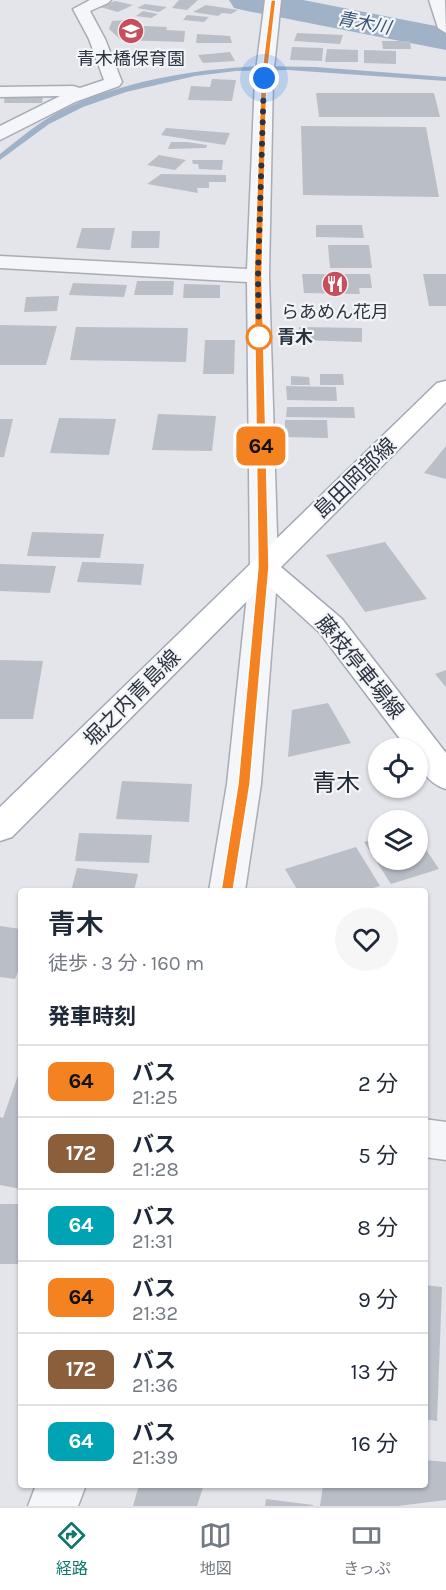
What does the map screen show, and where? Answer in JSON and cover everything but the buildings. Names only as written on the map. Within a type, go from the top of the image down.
[{"type":"main road","name":"島田岡部線","points":[[264,567],[446,388]]},
{"type":"main road","name":"藤枝停車場線","points":[[264,567],[332,626],[446,777]]},
{"type":"main road","name":"堀之内青島線","points":[[0,828],[264,567]]},
{"type":"street","points":[[0,134],[38,112],[85,91],[113,82],[97,39],[81,9],[103,0]]},
{"type":"street","points":[[437,0],[446,28]]},
{"type":"street","points":[[227,888],[244,784],[264,567],[258,276],[265,68],[272,7]]},
{"type":"street","points":[[0,92],[85,91]]},
{"type":"street","points":[[0,262],[258,276]]},
{"type":"street","points":[[428,1139],[446,1142]]},
{"type":"street","points":[[53,1506],[60,1488]]},
{"type":"waterway","name":"青木川","points":[[247,0],[446,39]]},
{"type":"waterway","points":[[0,158],[47,123],[81,105],[148,84],[195,74],[236,69],[288,68],[446,79]]},
{"type":"bus line","name":"64","points":[[227,888],[244,784],[264,567],[258,276],[264,78],[273,0]]},
{"type":"place","name":"青木橋保育園","points":[[131,31]]},
{"type":"place","name":"らあめん花月","points":[[335,284]]},
{"type":"place","name":"青木","points":[[259,337]]},
{"type":"district","name":"青木","points":[[336,783]]},
{"type":"route","points":[[259,337],[259,343],[258,276],[264,78]]}]
